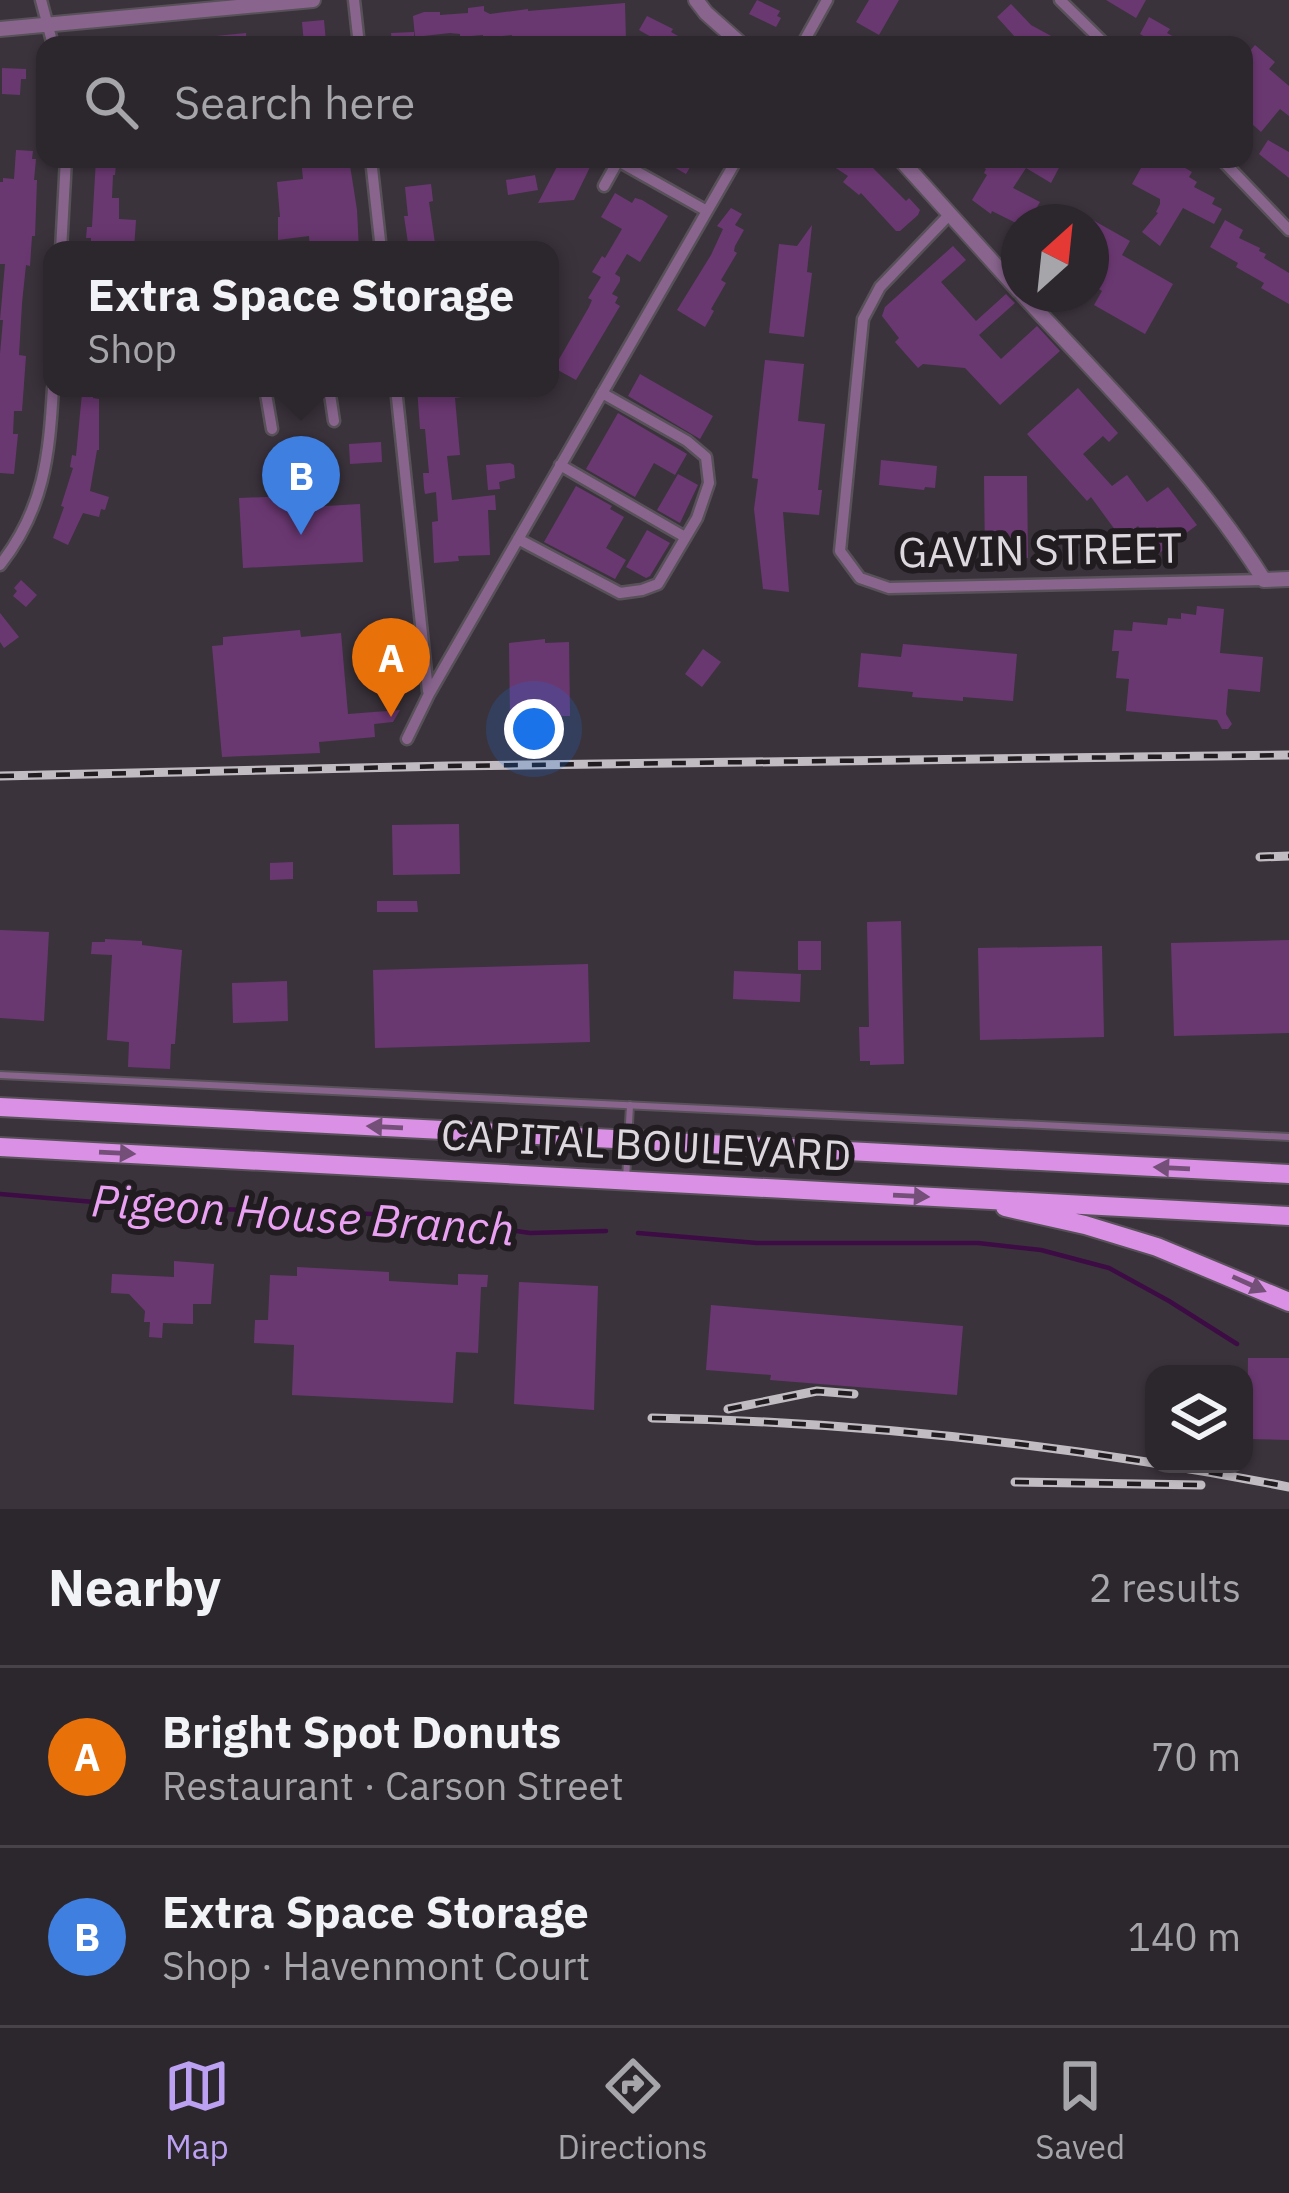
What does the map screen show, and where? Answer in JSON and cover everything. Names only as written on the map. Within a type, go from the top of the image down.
[{"type":"main road","name":"CAPITAL BOULEVARD","points":[[0,1107],[1289,1174]]},
{"type":"main road","name":"CAPITAL BOULEVARD","points":[[0,1147],[1289,1216]]},
{"type":"main road","points":[[978,1199],[1157,1247],[1289,1302]]},
{"type":"street","points":[[40,0],[52,36]]},
{"type":"street","points":[[0,28],[313,0]]},
{"type":"street","points":[[354,0],[358,36]]},
{"type":"street","points":[[696,0],[732,36]]},
{"type":"street","points":[[807,36],[827,0]]},
{"type":"street","points":[[1060,0],[1097,36]]},
{"type":"street","points":[[61,241],[66,168]]},
{"type":"street","points":[[372,168],[380,241]]},
{"type":"street","points":[[604,186],[614,168]]},
{"type":"street","points":[[633,168],[707,211]]},
{"type":"street","points":[[406,739],[731,168]]},
{"type":"street","points":[[908,168],[1001,271]]},
{"type":"street","points":[[1230,168],[1289,230]]},
{"type":"street","name":"GAVIN STREET","points":[[949,215],[880,287],[862,319],[840,550],[860,578],[889,588],[1264,580]]},
{"type":"street","points":[[1038,312],[1165,450],[1240,541],[1264,580],[1289,579]]},
{"type":"street","points":[[518,539],[620,593],[658,584],[697,518],[709,482],[706,457],[602,392]]},
{"type":"street","points":[[0,565],[21,538],[45,476],[53,397]]},
{"type":"street","points":[[267,397],[272,429]]},
{"type":"street","points":[[330,397],[334,421]]},
{"type":"street","points":[[397,397],[429,694]]},
{"type":"street","points":[[560,465],[686,537]]},
{"type":"lane","points":[[0,1076],[1289,1137]]},
{"type":"lane","points":[[626,1180],[630,1106]]},
{"type":"building","points":[[757,0],[780,11],[776,27],[749,14]]},
{"type":"building","points":[[869,0],[899,0],[879,35],[856,22]]},
{"type":"building","points":[[1106,0],[1146,0],[1136,18]]},
{"type":"building","points":[[625,3],[626,36],[415,36],[413,16],[424,12],[468,13],[468,8],[484,6],[490,14]]},
{"type":"building","points":[[1011,4],[1031,25],[1051,36],[1014,36],[997,17]]},
{"type":"building","points":[[647,16],[678,36],[649,36],[639,30]]},
{"type":"building","points":[[1149,17],[1170,29],[1167,33],[1172,36],[1144,36],[1140,34]]},
{"type":"building","points":[[324,20],[325,36],[303,36],[302,22]]},
{"type":"building","points":[[1253,47],[1275,62],[1269,69],[1289,86],[1289,116],[1280,109],[1261,132],[1253,125]]},
{"type":"building","points":[[2,68],[26,69],[20,95],[2,94]]},
{"type":"building","points":[[1268,140],[1289,152],[1289,178],[1259,154]]},
{"type":"building","points":[[16,150],[33,151],[37,180],[35,236],[22,303],[19,355],[26,356],[22,411],[14,411],[13,434],[18,434],[14,474],[0,473],[0,320],[5,264],[0,264],[0,182],[14,179]]},
{"type":"building","points":[[95,168],[116,168],[112,198],[119,198],[119,219],[136,220],[135,241],[91,241],[86,238],[87,227],[92,227]]},
{"type":"building","points":[[302,168],[350,168],[359,241],[309,241],[309,236],[278,240],[277,182],[303,179]]},
{"type":"building","points":[[556,168],[590,168],[574,200],[538,203]]},
{"type":"building","points":[[836,168],[873,168],[906,201],[909,198],[920,210],[918,215],[896,231],[861,193],[843,182],[848,176]]},
{"type":"building","points":[[984,168],[1026,168],[1013,188],[1040,202],[1001,204],[1001,216],[991,214],[972,200]]},
{"type":"building","points":[[1026,168],[1059,168],[1051,183]]},
{"type":"building","points":[[1141,168],[1185,168],[1197,182],[1194,187],[1215,198],[1212,204],[1222,209],[1214,224],[1183,208],[1160,246],[1142,232],[1158,213],[1160,199],[1132,184]]},
{"type":"building","points":[[535,175],[538,190],[508,195],[506,180]]},
{"type":"building","points":[[431,184],[435,241],[408,241],[405,187]]},
{"type":"building","points":[[615,193],[632,203],[635,198],[642,200],[668,216],[640,262],[627,254],[615,274],[620,281],[612,294],[620,306],[576,380],[559,371],[559,359],[601,277],[592,272],[622,229],[601,217]]},
{"type":"building","points":[[731,208],[742,214],[735,225],[744,230],[705,327],[677,310],[711,255],[723,229],[717,226]]},
{"type":"building","points":[[1225,220],[1243,230],[1239,238],[1260,248],[1264,258],[1289,273],[1289,304],[1210,247]]},
{"type":"building","points":[[812,225],[804,337],[769,333],[779,244],[797,246]]},
{"type":"building","points":[[1109,229],[1130,241],[1122,255],[1173,284],[1145,334],[1106,312]]},
{"type":"building","points":[[953,246],[966,260],[941,282],[976,321],[1001,298],[1001,312],[1005,312],[979,335],[1001,359],[1037,326],[1060,351],[1000,405],[965,368],[923,364],[918,368],[895,342],[899,338],[882,316],[885,307]]},
{"type":"building","points":[[765,360],[804,364],[798,421],[825,424],[819,515],[783,512],[789,592],[763,589],[754,509],[758,479],[752,478]]},
{"type":"building","points":[[640,374],[713,416],[700,439],[628,396]]},
{"type":"building","points":[[1078,388],[1118,433],[1109,442],[1103,436],[1083,454],[1112,486],[1127,475],[1147,502],[1168,487],[1197,525],[1158,554],[1138,526],[1121,538],[1091,497],[1087,501],[1027,434]]},
{"type":"building","points":[[82,397],[99,399],[99,450],[90,491],[109,497],[99,517],[83,513],[68,545],[53,538],[73,468],[72,455],[76,456]]},
{"type":"building","points":[[418,397],[462,397],[455,398],[460,455],[447,456],[452,500],[495,495],[496,510],[488,510],[490,555],[434,563],[436,492],[425,494],[423,473],[429,473],[425,429],[420,429]]},
{"type":"building","points":[[618,413],[687,454],[675,475],[654,463],[635,497],[586,469]]},
{"type":"building","points":[[381,442],[382,462],[350,464],[349,444]]},
{"type":"building","points":[[881,460],[937,466],[935,488],[879,485]]},
{"type":"building","points":[[510,463],[515,478],[499,482],[500,489],[488,490],[486,465]]},
{"type":"building","points":[[678,474],[698,485],[680,523],[657,510]]},
{"type":"building","points":[[984,476],[1027,476],[1028,558],[985,558]]},
{"type":"building","points":[[576,486],[624,517],[606,548],[626,560],[615,579],[544,542]]},
{"type":"building","points":[[290,496],[291,508],[360,504],[363,562],[243,568],[239,498]]},
{"type":"building","points":[[647,530],[670,543],[646,578],[626,567]]},
{"type":"building","points":[[1115,535],[1116,561],[1084,562],[1083,536]]},
{"type":"building","points":[[21,580],[37,595],[26,607],[13,596]]},
{"type":"building","points":[[1197,606],[1224,609],[1220,653],[1263,657],[1260,692],[1228,689],[1226,714],[1232,724],[1228,729],[1222,729],[1217,720],[1126,711],[1129,679],[1116,678],[1119,651],[1112,651],[1114,630],[1132,631],[1133,622],[1167,625],[1168,618],[1181,619],[1181,613],[1196,615]]},
{"type":"building","points":[[0,613],[19,637],[4,648],[0,642]]},
{"type":"building","points":[[300,630],[301,637],[341,633],[348,714],[400,710],[393,722],[374,724],[375,737],[319,742],[320,753],[222,757],[212,646],[223,645],[223,637]]},
{"type":"building","points":[[545,639],[545,643],[569,642],[570,716],[546,716],[546,731],[535,732],[535,716],[510,717],[509,643]]},
{"type":"building","points":[[903,644],[1017,654],[1013,701],[912,697],[913,692],[858,687],[861,653],[901,657]]},
{"type":"building","points":[[703,649],[721,662],[702,687],[685,674]]},
{"type":"building","points":[[459,824],[460,874],[393,875],[392,825]]},
{"type":"building","points":[[293,862],[293,879],[270,880],[270,863]]},
{"type":"building","points":[[377,901],[417,901],[418,912],[377,912]]},
{"type":"building","points":[[901,921],[904,1064],[870,1065],[870,1061],[860,1061],[859,1027],[869,1027],[867,922]]},
{"type":"building","points":[[0,930],[49,932],[44,1021],[0,1018]]},
{"type":"building","points":[[105,939],[182,950],[170,1069],[128,1067],[129,1042],[107,1040],[112,955],[91,954],[92,942]]},
{"type":"building","points":[[1289,940],[1289,1033],[1174,1036],[1171,943]]},
{"type":"building","points":[[798,941],[821,941],[821,970],[798,970]]},
{"type":"building","points":[[1102,946],[1104,1037],[980,1040],[978,948]]},
{"type":"building","points":[[588,964],[590,1042],[375,1048],[373,970]]},
{"type":"building","points":[[734,971],[801,974],[800,1002],[733,999]]},
{"type":"building","points":[[287,981],[288,1021],[233,1023],[232,983]]},
{"type":"building","points":[[174,1261],[214,1264],[211,1304],[193,1304],[193,1324],[163,1323],[162,1338],[149,1337],[145,1311],[129,1294],[111,1293],[112,1274],[174,1277]]},
{"type":"building","points":[[297,1267],[389,1272],[389,1281],[458,1285],[458,1274],[488,1275],[487,1287],[481,1287],[478,1353],[456,1352],[453,1403],[292,1395],[294,1345],[254,1343],[255,1320],[268,1320],[270,1275],[297,1276]]},
{"type":"building","points":[[519,1282],[598,1286],[594,1410],[514,1404]]},
{"type":"building","points":[[711,1305],[963,1326],[957,1395],[770,1380],[771,1375],[706,1370]]},
{"type":"building","points":[[1248,1358],[1289,1358],[1289,1440],[1253,1439],[1253,1365],[1248,1365]]},
{"type":"waterway","name":"Pigeon House Branch","points":[[0,1194],[153,1207],[405,1215],[530,1233],[606,1231]]},
{"type":"waterway","name":"Pigeon House Branch","points":[[638,1233],[757,1243],[978,1243],[1041,1250],[1109,1268],[1237,1344]]},
{"type":"railway","points":[[0,776],[1289,755]]},
{"type":"railway","points":[[1260,857],[1289,856]]},
{"type":"railway","points":[[728,1409],[817,1391],[854,1394]]},
{"type":"railway","points":[[652,1418],[972,1439],[1131,1459],[1289,1487]]},
{"type":"railway","points":[[1015,1482],[1201,1485]]},
{"type":"place","name":"Extra Space Storage","points":[[301,535]]},
{"type":"place","name":"Bright Spot Donuts","points":[[391,717]]}]
